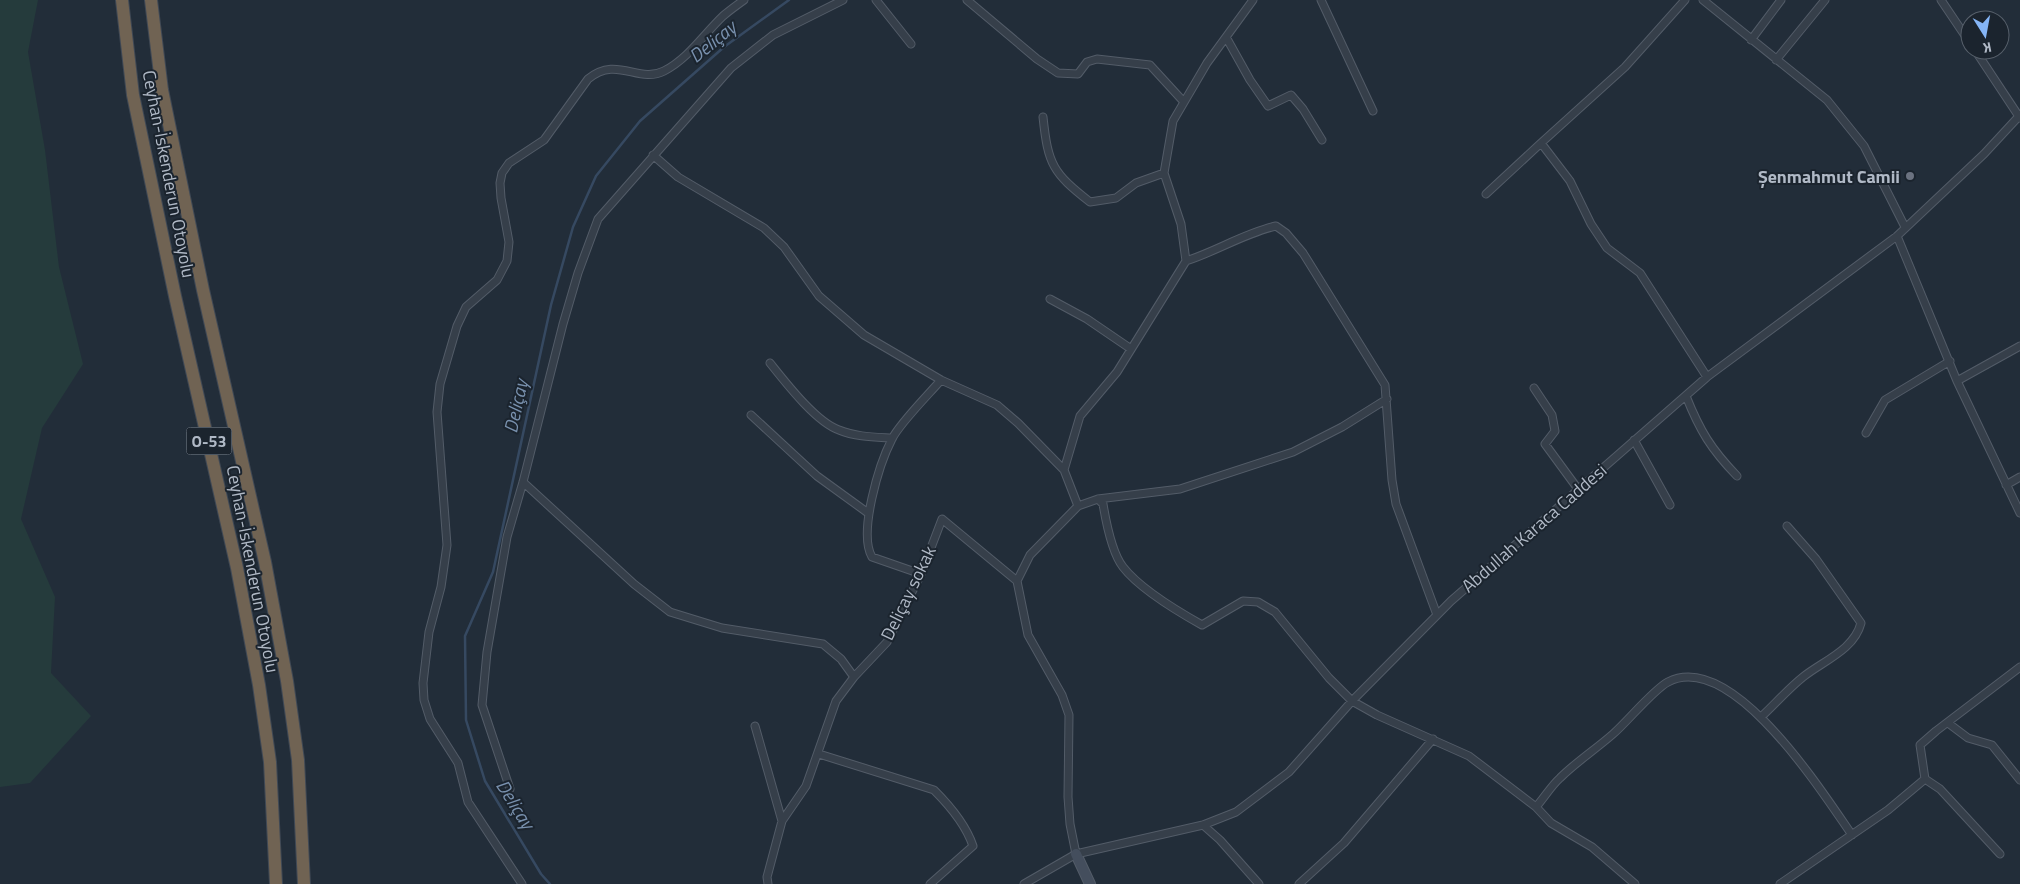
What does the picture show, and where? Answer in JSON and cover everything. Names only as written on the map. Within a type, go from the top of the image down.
[{"type":"highway","name":"Ceyhan-İskenderun Otoyolu","points":[[122,0],[134,95],[175,296],[238,568],[259,685],[270,762],[276,884]]},
{"type":"highway","name":"Ceyhan-İskenderun Otoyolu","points":[[151,0],[162,90],[203,290],[265,562],[287,681],[298,760],[304,884]]},
{"type":"street","points":[[522,884],[468,802],[458,763],[430,719],[424,700],[423,683],[429,632],[441,587],[447,545],[437,412],[440,384],[449,346],[466,307],[496,280],[507,261],[509,242],[500,183],[502,173],[509,163],[544,140],[588,79],[595,74],[609,68],[638,73],[665,71],[744,0]]},
{"type":"street","points":[[510,789],[482,705],[487,652],[507,537],[524,482],[563,324],[598,219],[731,68],[773,35],[844,0]]},
{"type":"street","points":[[876,0],[911,44]]},
{"type":"street","points":[[967,0],[1037,59],[1058,73],[1078,74],[1088,62],[1097,59],[1150,65],[1183,100]]},
{"type":"street","points":[[1186,261],[1181,224],[1164,172],[1173,121],[1183,100],[1252,0]]},
{"type":"street","points":[[1321,0],[1373,111]]},
{"type":"street","points":[[1486,194],[1625,67],[1685,0]]},
{"type":"street","points":[[1703,0],[1827,100],[1864,146],[1905,227]]},
{"type":"street","points":[[1751,40],[1781,0]]},
{"type":"street","points":[[1776,60],[1825,0]]},
{"type":"street","points":[[1941,0],[1960,28]]},
{"type":"street","points":[[1226,37],[1250,80],[1268,106],[1291,95],[1303,109],[1322,140]]},
{"type":"street","points":[[1982,60],[2020,117]]},
{"type":"street","points":[[1043,116],[1045,137],[1056,173],[1090,202],[1116,198],[1136,183],[1164,172]]},
{"type":"street","name":"Abdullah Karaca Caddesi","points":[[1024,884],[1076,854],[1202,825],[1236,812],[1289,772],[1352,701],[1437,615],[1707,377],[1897,236],[1984,154],[2020,117]]},
{"type":"street","points":[[1541,143],[1570,181],[1592,224],[1607,248],[1640,273],[1707,377]]},
{"type":"street","points":[[653,155],[678,177],[764,228],[784,247],[819,296],[864,335],[941,380],[997,405],[1018,423],[1064,470],[1078,506]]},
{"type":"street","points":[[1064,470],[1080,416],[1117,372],[1186,261],[1213,252],[1261,229],[1276,226],[1286,233],[1304,253],[1385,385],[1392,480],[1396,504],[1437,615]]},
{"type":"street","points":[[1897,236],[1957,381],[2020,513]]},
{"type":"street","points":[[1050,299],[1087,319],[1131,349]]},
{"type":"street","points":[[1957,381],[2020,346]]},
{"type":"street","points":[[1866,432],[1885,400],[1950,361]]},
{"type":"street","points":[[770,363],[800,400],[836,430],[857,436],[892,438]]},
{"type":"street","points":[[921,574],[872,557],[867,549],[868,513],[892,438],[941,380]]},
{"type":"street","points":[[1534,388],[1552,415],[1555,431],[1545,444],[1578,489]]},
{"type":"street","points":[[1686,396],[1696,422],[1714,452],[1737,476]]},
{"type":"street","points":[[1090,884],[1076,854],[1068,796],[1069,716],[1062,695],[1028,635],[1017,581],[1030,555],[1078,506],[1098,499],[1180,490],[1284,456],[1342,427],[1387,399]]},
{"type":"street","points":[[751,415],[817,476],[868,513]]},
{"type":"street","points":[[1634,440],[1670,504]]},
{"type":"street","points":[[2006,484],[2020,477]]},
{"type":"street","points":[[524,482],[634,584],[670,612],[722,628],[823,644],[841,659],[854,677]]},
{"type":"street","points":[[1098,499],[1103,504],[1111,537],[1122,567],[1141,584],[1202,626],[1243,601],[1258,602],[1275,612],[1329,678],[1352,701],[1377,715],[1469,756],[1536,807],[1551,823],[1592,847],[1635,884]]},
{"type":"street","name":"Deliçay sokak","points":[[768,884],[767,877],[782,821],[806,786],[819,754],[836,701],[854,677],[887,642],[921,574],[942,519],[1017,581]]},
{"type":"street","points":[[1761,717],[1804,676],[1826,662],[1858,636],[1861,624],[1816,559],[1787,526]]},
{"type":"street","points":[[2000,854],[1940,789],[1925,779],[1920,745],[2020,667]]},
{"type":"street","points":[[1536,807],[1559,778],[1613,734],[1667,682],[1683,677],[1700,678],[1722,686],[1761,717],[1818,785],[1852,835]]},
{"type":"street","points":[[1948,723],[1968,738],[1992,744],[2020,780]]},
{"type":"street","points":[[755,726],[782,821]]},
{"type":"street","points":[[1298,884],[1344,843],[1433,739]]},
{"type":"street","points":[[819,754],[934,790],[943,799],[966,830],[974,846],[930,884]]},
{"type":"street","points":[[1780,884],[1888,810],[1925,779]]},
{"type":"street","points":[[1202,825],[1220,840],[1259,884]]},
{"type":"green space","points":[[0,0],[38,0],[28,52],[45,150],[59,267],[83,364],[42,428],[21,519],[55,597],[51,673],[91,716],[30,783],[0,787]]},
{"type":"waterway","name":"Deliçay","points":[[550,884],[541,874],[485,781],[466,720],[465,636],[493,572],[551,305],[573,227],[596,176],[640,121],[724,47],[789,0]]},
{"type":"place","name":"Şenmahmut Camii","points":[[1910,176]]}]
